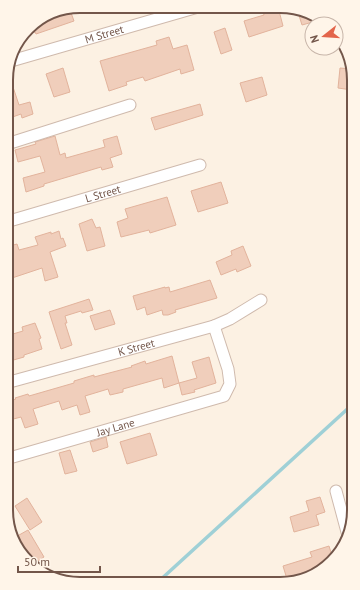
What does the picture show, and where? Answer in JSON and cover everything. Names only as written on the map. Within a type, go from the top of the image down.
[{"type":"street","name":"M Street","points":[[16,59],[175,13]]},
{"type":"street","points":[[13,142],[130,105]]},
{"type":"street","name":"L Street","points":[[13,220],[200,165]]},
{"type":"street","name":"K Street","points":[[13,381],[214,326],[230,319],[261,300]]},
{"type":"street","name":"Jay Lane","points":[[13,457],[224,396],[230,384],[228,369],[214,326]]},
{"type":"street","points":[[336,491],[346,521]]},
{"type":"building","points":[[264,13],[280,13],[283,26],[249,37],[244,21],[264,15]]},
{"type":"building","points":[[71,14],[74,21],[36,34],[34,32],[46,22]]},
{"type":"building","points":[[299,16],[304,17],[304,24],[302,25]]},
{"type":"building","points":[[225,28],[232,50],[221,54],[214,32]]},
{"type":"building","points":[[169,37],[173,49],[187,45],[194,70],[181,74],[180,69],[145,81],[143,77],[126,82],[127,85],[109,91],[100,61],[157,45],[156,41]]},
{"type":"building","points":[[63,68],[70,92],[54,97],[46,74]]},
{"type":"building","points":[[340,68],[346,69],[347,89],[338,88]]},
{"type":"building","points":[[262,77],[267,95],[246,102],[240,83]]},
{"type":"building","points":[[13,87],[19,105],[30,102],[33,114],[22,118],[21,114],[13,117]]},
{"type":"building","points":[[200,104],[203,115],[155,130],[151,118]]},
{"type":"building","points":[[55,136],[60,155],[65,153],[66,158],[105,147],[103,140],[117,136],[122,154],[110,158],[113,167],[102,170],[101,167],[44,184],[44,186],[26,192],[23,178],[45,172],[40,156],[18,162],[15,150],[36,144],[35,142]]},
{"type":"building","points":[[221,182],[228,203],[198,212],[191,191]]},
{"type":"building","points":[[167,197],[176,225],[150,233],[149,230],[121,237],[117,222],[128,218],[125,209]]},
{"type":"building","points":[[92,219],[96,228],[100,227],[105,246],[87,251],[79,224]]},
{"type":"building","points":[[59,231],[61,239],[63,238],[66,246],[50,252],[58,277],[45,281],[42,268],[13,278],[13,245],[17,244],[19,250],[38,245],[35,237],[51,232],[51,234]]},
{"type":"building","points":[[243,246],[251,266],[237,272],[236,269],[221,275],[216,262],[232,255],[231,251]]},
{"type":"building","points":[[210,280],[217,298],[175,310],[176,312],[168,315],[163,315],[162,310],[147,315],[145,307],[137,310],[133,296],[165,287],[169,287],[170,292]]},
{"type":"building","points":[[89,299],[93,310],[82,313],[81,311],[65,316],[67,323],[65,323],[72,345],[61,349],[49,312]]},
{"type":"building","points":[[110,310],[115,324],[95,330],[90,316]]},
{"type":"building","points":[[35,323],[41,338],[39,339],[42,349],[13,360],[13,334],[23,331],[22,327]]},
{"type":"building","points":[[172,356],[179,383],[164,388],[162,378],[123,389],[123,392],[110,395],[108,389],[85,396],[90,412],[80,415],[77,405],[62,410],[59,401],[33,409],[38,424],[25,428],[21,417],[13,419],[13,400],[16,399],[15,398],[28,394],[29,396],[74,383],[74,381],[94,375],[94,377],[132,367],[131,366],[145,361],[146,364]]},
{"type":"building","points":[[209,357],[216,383],[194,390],[195,392],[182,395],[179,383],[197,378],[192,362]]},
{"type":"building","points":[[150,433],[157,455],[127,464],[120,442]]},
{"type":"building","points":[[106,437],[108,447],[93,452],[90,442]]},
{"type":"building","points":[[70,450],[77,471],[65,474],[59,453]]},
{"type":"building","points":[[320,497],[325,512],[316,515],[319,525],[294,532],[290,517],[309,511],[306,501]]},
{"type":"building","points":[[27,498],[42,522],[30,530],[15,506]]},
{"type":"building","points":[[28,530],[44,557],[37,561],[27,551],[18,536]]},
{"type":"building","points":[[329,546],[331,553],[314,568],[293,576],[286,577],[283,566],[312,557],[310,552]]},
{"type":"waterway","points":[[163,577],[347,409]]}]
